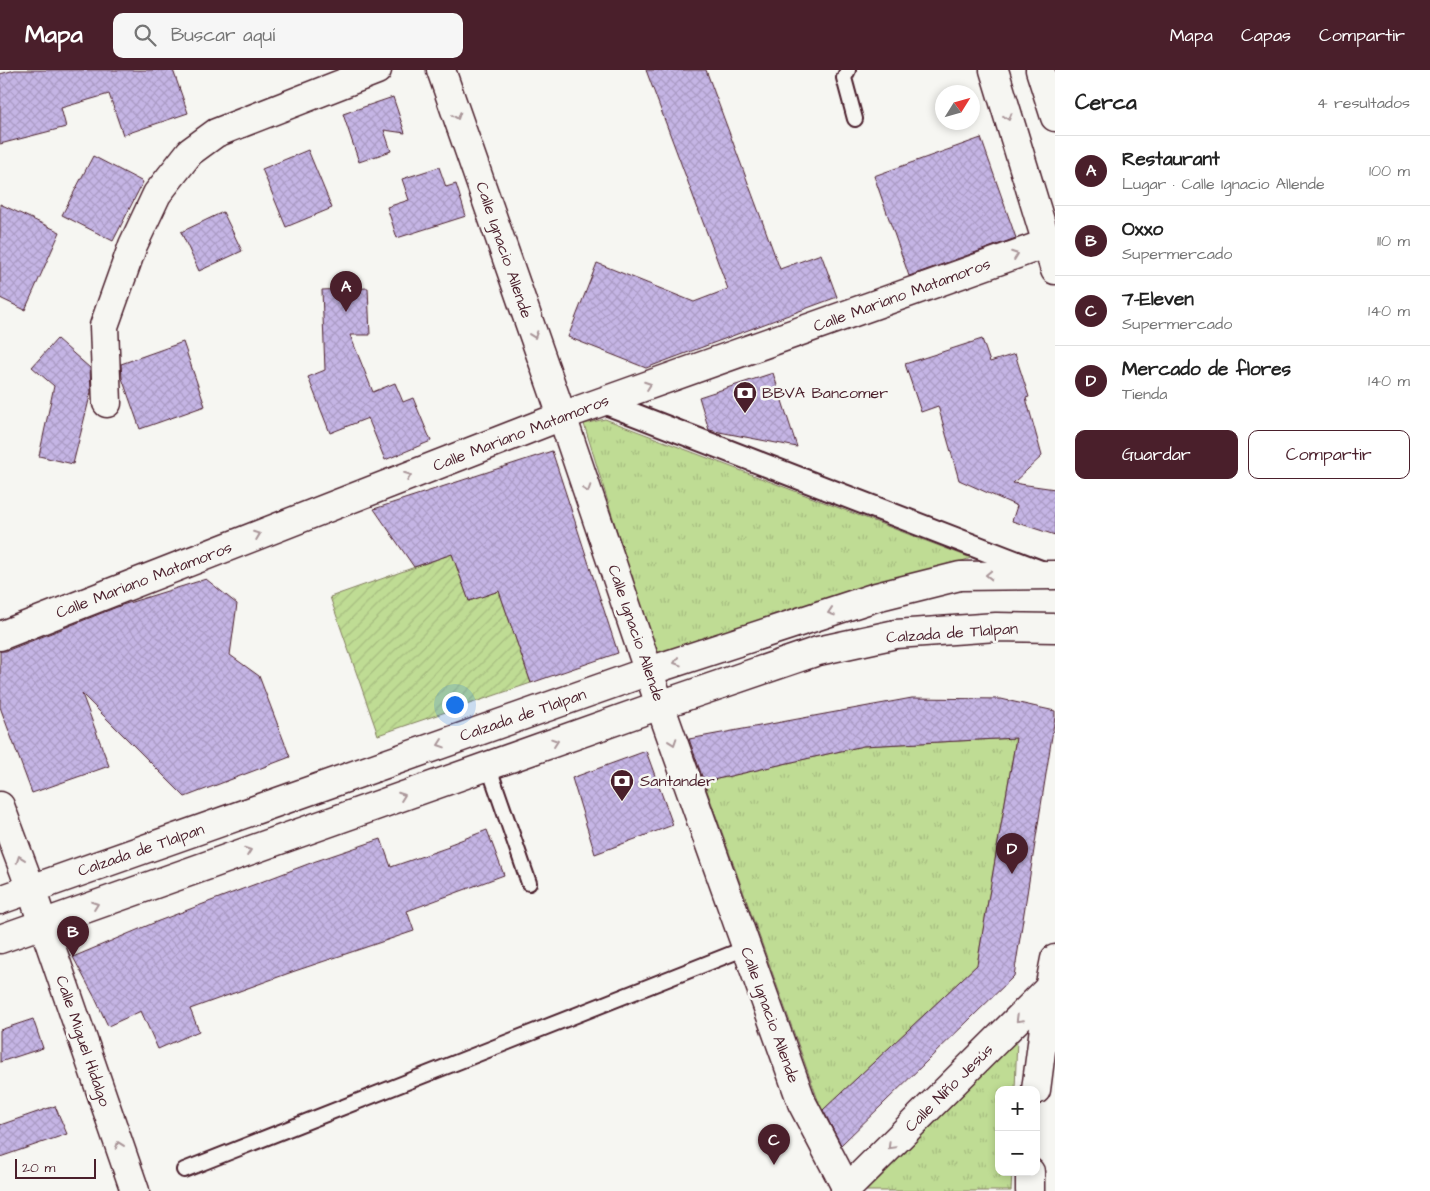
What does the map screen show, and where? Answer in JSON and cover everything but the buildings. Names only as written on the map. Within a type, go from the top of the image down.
[{"type":"street","points":[[106,403],[104,326],[134,245],[157,194],[190,152],[216,133],[377,70]]},
{"type":"street","name":"Calle Ignacio Allende","points":[[441,70],[562,416],[660,705],[802,1103],[846,1190]]},
{"type":"street","points":[[994,70],[1055,270]]},
{"type":"street","points":[[1040,70],[1055,117]]},
{"type":"street","name":"Calle Mariano Matamoros","points":[[0,636],[562,416],[1048,243]]},
{"type":"street","points":[[602,402],[1052,575]]},
{"type":"street","name":"Calzada de Tlalpan","points":[[0,900],[649,671],[876,597],[960,576],[1052,575]]},
{"type":"street","name":"Calzada de Tlalpan","points":[[0,939],[660,705],[818,651],[896,634],[996,627],[1055,628]]},
{"type":"street","name":"Calle Miguel Hidalgo","points":[[0,806],[31,889],[135,1191]]},
{"type":"street","points":[[1037,1086],[1055,959]]},
{"type":"street","name":"Calle Niño Jesús","points":[[846,1190],[1052,989]]},
{"type":"street","points":[[1030,1176],[1030,1191]]},
{"type":"lane","points":[[848,70],[844,78],[855,119]]},
{"type":"lane","points":[[488,766],[530,883]]},
{"type":"lane","points":[[184,1170],[746,948]]},
{"type":"green space","points":[[605,419],[971,558],[657,661],[584,424]]},
{"type":"green space","points":[[452,554],[469,601],[499,591],[531,683],[378,735],[330,597]]},
{"type":"green space","points":[[1016,738],[977,965],[822,1111],[704,782],[863,746]]},
{"type":"green space","points":[[1017,1038],[1015,1086],[995,1086],[995,1176],[1012,1176],[1011,1191],[860,1191]]},
{"type":"place","name":"Restaurant","points":[[346,312]]},
{"type":"place","name":"BBVA Bancomer","points":[[745,414]]},
{"type":"place","name":"Santander","points":[[622,802]]},
{"type":"place","name":"Mercado de flores","points":[[1012,874]]},
{"type":"place","name":"Oxxo","points":[[73,957]]},
{"type":"place","name":"7-Eleven","points":[[774,1165]]}]
